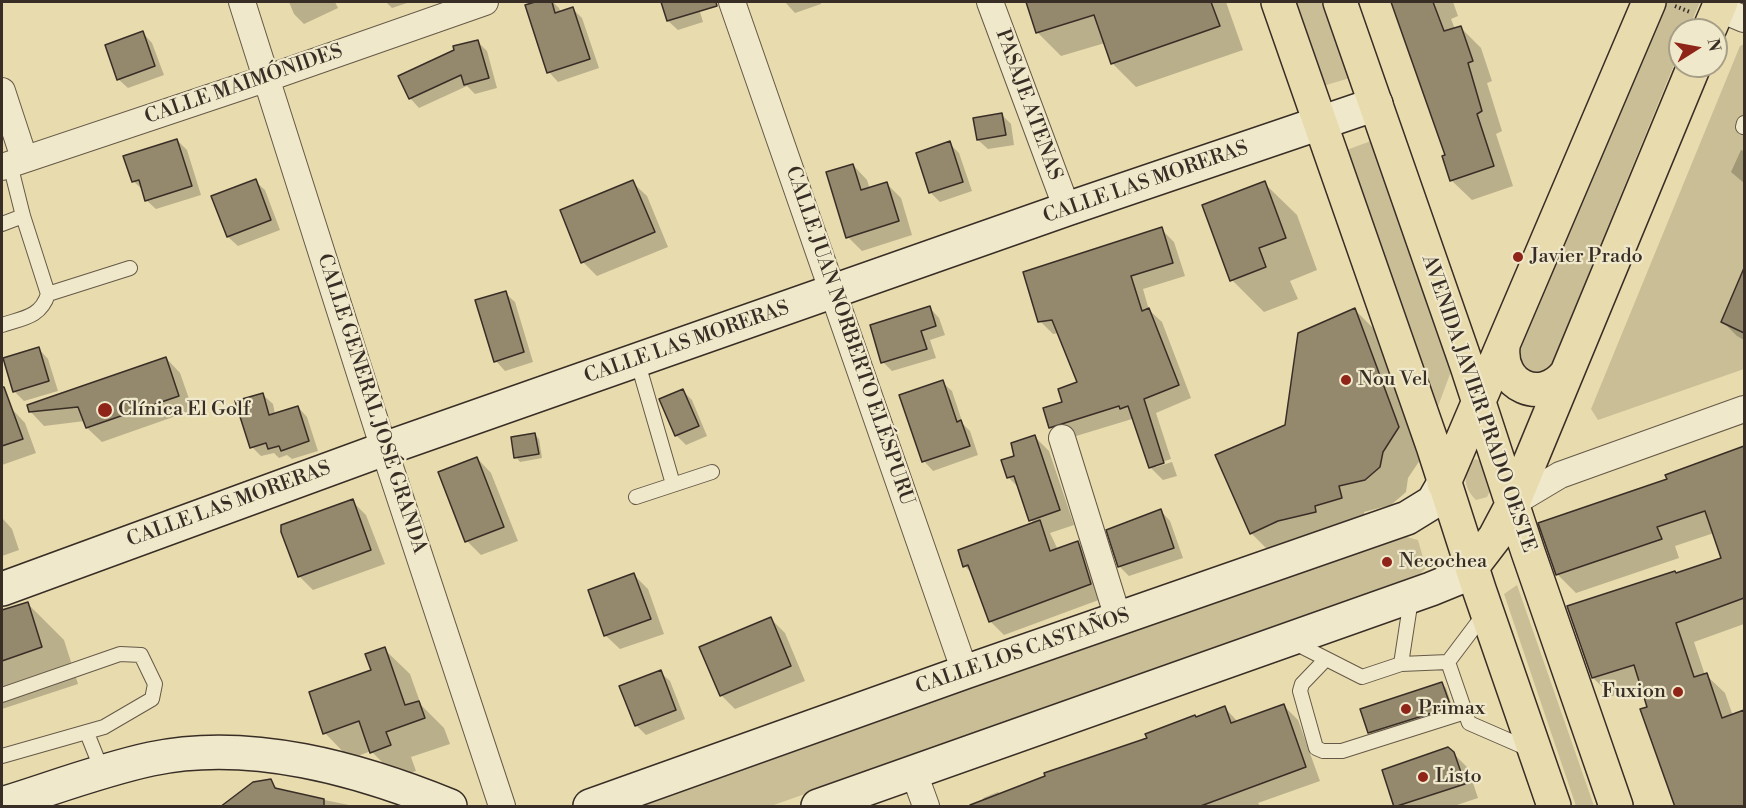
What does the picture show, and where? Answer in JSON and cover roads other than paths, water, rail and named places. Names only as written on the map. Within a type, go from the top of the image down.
[{"type":"main road","points":[[1278,2],[1554,807]]},
{"type":"main road","name":"AVENIDA JAVIER PRADO OESTE","points":[[1340,2],[1616,807]]},
{"type":"main road","points":[[1444,483],[1649,2]]},
{"type":"main road","points":[[1472,567],[1495,537],[1513,503],[1689,78]]},
{"type":"main road","points":[[1503,347],[1503,365],[1507,373],[1520,385],[1534,390],[1549,388],[1556,385],[1566,374]]},
{"type":"street","name":"CALLE GENERAL JOSÉ GRANDA","points":[[242,2],[384,449],[502,807]]},
{"type":"street","name":"CALLE MAIMÓNIDES","points":[[12,163],[268,78],[485,2]]},
{"type":"street","name":"CALLE JUAN NORBERTO ELÉSPURU","points":[[732,2],[965,672]]},
{"type":"street","name":"PASAJE ATENAS","points":[[990,2],[1067,209]]},
{"type":"street","points":[[2,91],[12,163]]},
{"type":"street","name":"CALLE LAS MORERAS","points":[[2,589],[384,449],[1067,209],[1376,104]]},
{"type":"street","points":[[1513,503],[1560,475],[1744,409]]},
{"type":"street","points":[[1062,438],[1119,618]]},
{"type":"street","name":"CALLE LOS CASTAÑOS","points":[[590,807],[965,672],[1407,518],[1433,502],[1444,483]]},
{"type":"street","points":[[818,807],[1411,596],[1458,578],[1472,567]]},
{"type":"street","points":[[2,804],[151,759],[181,754],[257,755],[323,764],[394,785],[450,807]]},
{"type":"street","points":[[914,773],[926,807]]},
{"type":"lane","points":[[2,325],[37,313],[44,306],[48,294],[23,216],[12,163]]},
{"type":"lane","points":[[2,224],[23,216]]},
{"type":"lane","points":[[48,294],[130,268]]},
{"type":"lane","points":[[637,360],[674,484]]},
{"type":"lane","points":[[636,497],[712,472]]},
{"type":"lane","points":[[1401,664],[1411,596]]},
{"type":"lane","points":[[1288,640],[1362,677],[1401,664],[1448,662],[1487,612]]},
{"type":"lane","points":[[2,695],[120,654],[141,655],[155,684],[152,699],[104,727],[2,756]]},
{"type":"lane","points":[[1326,659],[1302,684],[1300,691],[1316,748],[1323,752],[1342,751],[1465,712]]},
{"type":"lane","points":[[1448,662],[1469,723],[1535,752]]},
{"type":"lane","points":[[87,733],[103,773]]},
{"type":"place","name":"Javier Prado","points":[[1518,257]]},
{"type":"place","name":"Nou Vel","points":[[1346,380]]},
{"type":"place","name":"Clínica El Golf","points":[[105,410]]},
{"type":"place","name":"Necochea","points":[[1387,562]]},
{"type":"place","name":"Fuxion","points":[[1678,692]]},
{"type":"place","name":"Primax","points":[[1406,709]]},
{"type":"place","name":"Listo","points":[[1423,777]]}]
